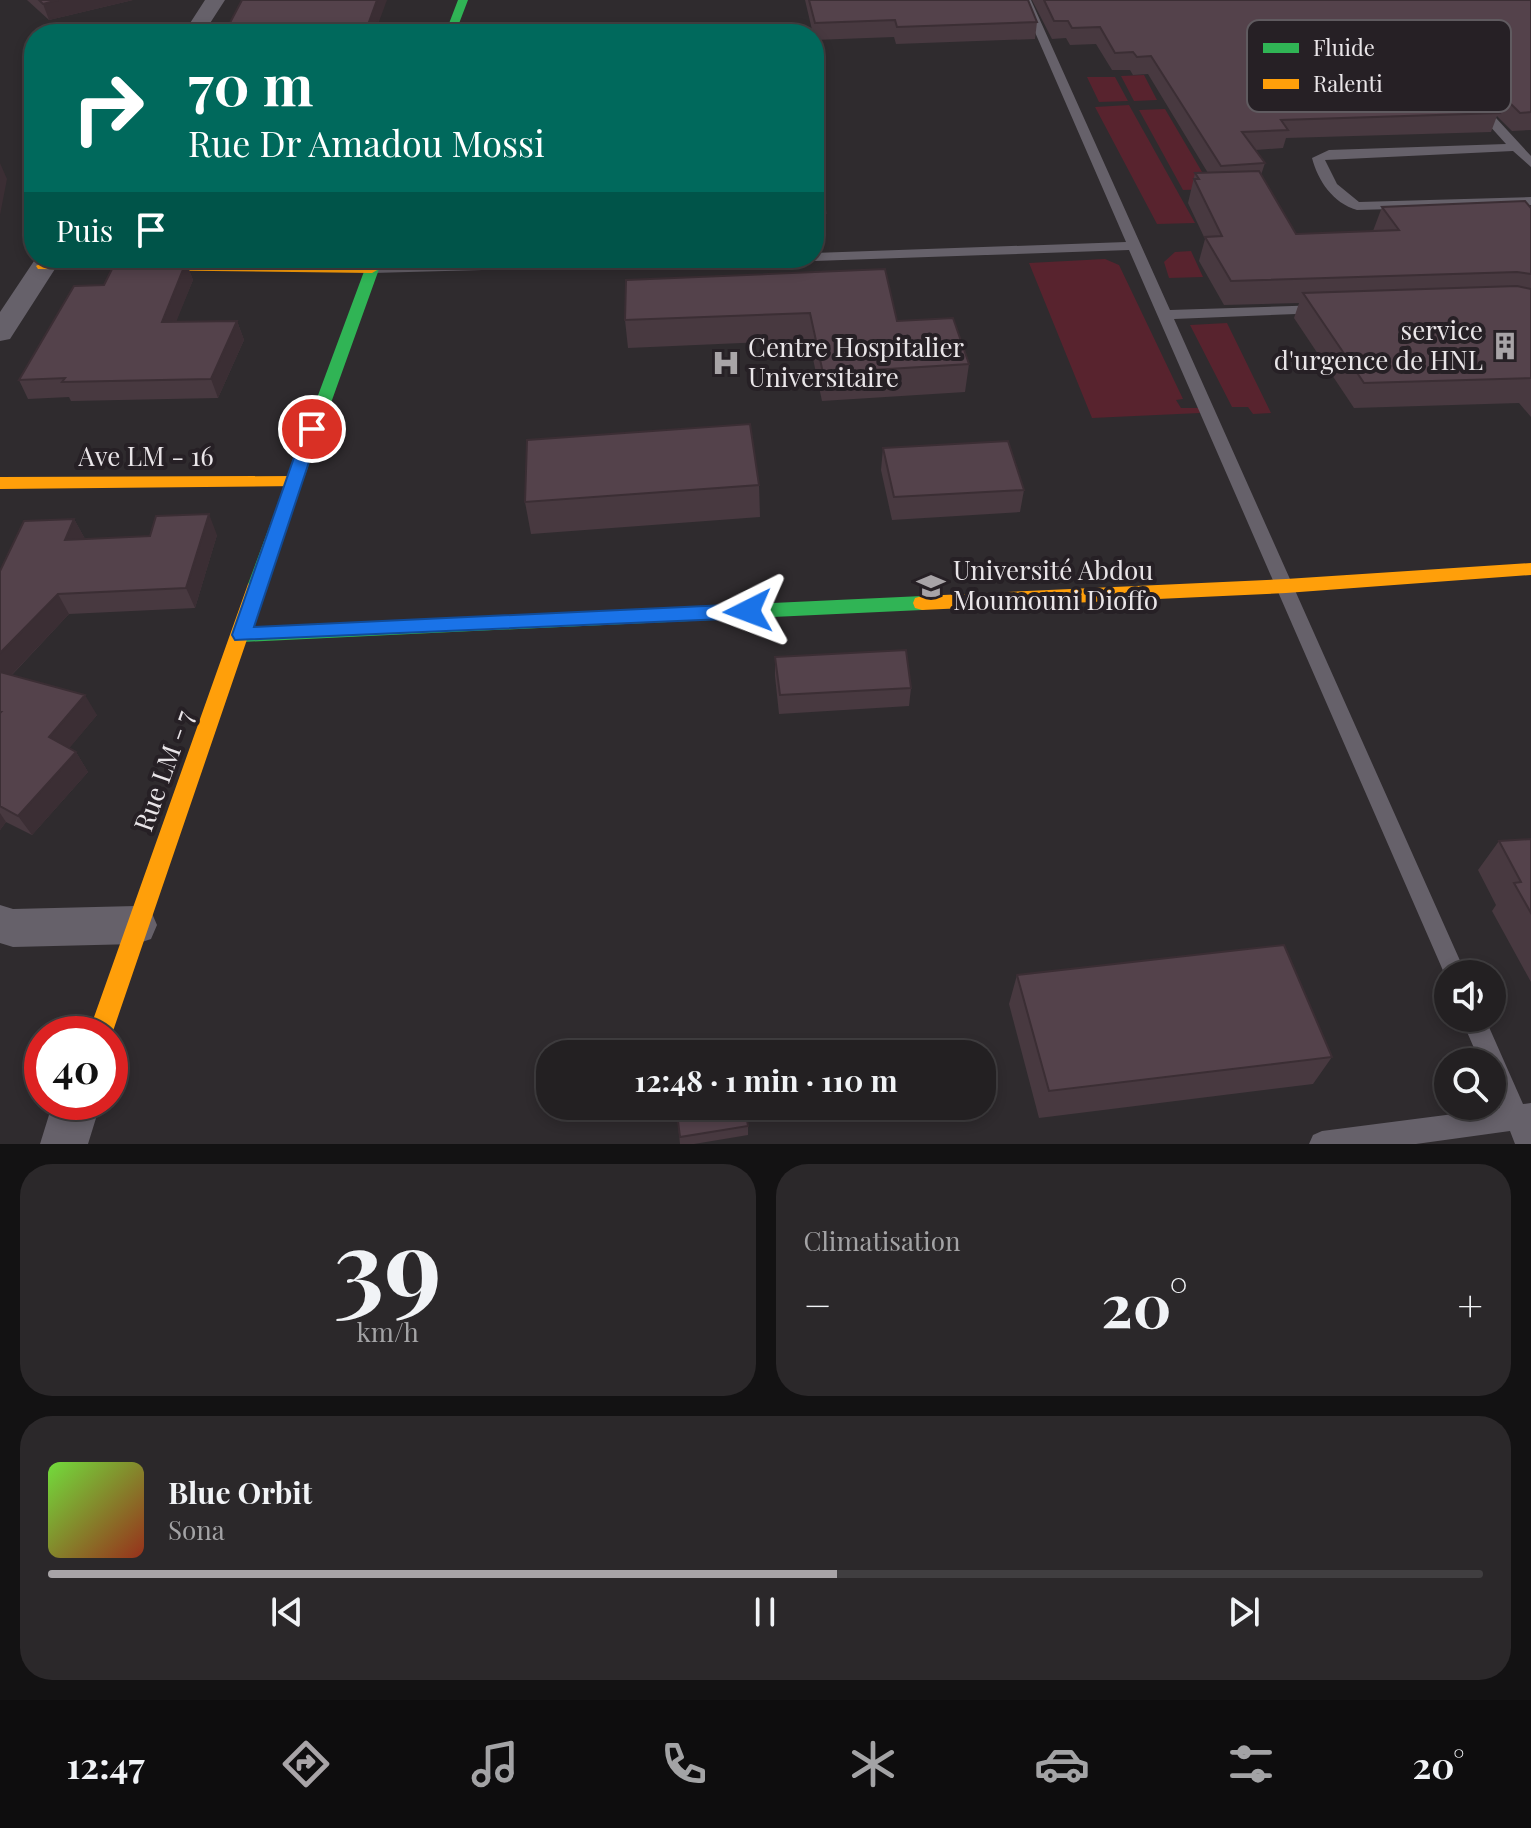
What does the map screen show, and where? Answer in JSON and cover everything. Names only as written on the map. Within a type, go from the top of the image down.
[{"type":"street","points":[[199,24],[215,0]]},
{"type":"street","points":[[454,24],[463,0]]},
{"type":"street","points":[[0,333],[42,268]]},
{"type":"street","name":"Rue LM - 7","points":[[106,1016],[292,482],[372,268]]},
{"type":"street","name":"Ave LM - 16","points":[[0,483],[292,482]]},
{"type":"street","points":[[241,635],[1286,586],[1531,569]]},
{"type":"street","points":[[0,924],[13,928],[136,925]]},
{"type":"street","points":[[64,1144],[71,1120]]},
{"type":"lane","points":[[1026,0],[1448,960]]},
{"type":"lane","points":[[1492,121],[1531,163]]},
{"type":"lane","points":[[1516,147],[1329,154],[1318,158],[1339,195],[1357,206],[1531,201]]},
{"type":"lane","points":[[824,257],[1133,246]]},
{"type":"lane","points":[[1164,315],[1335,309]]},
{"type":"lane","points":[[1480,1032],[1524,1117],[1528,1144]]},
{"type":"lane","points":[[1322,1144],[1524,1117]]},
{"type":"shaded area","points":[[1144,75],[1157,100],[1134,101],[1121,76]]},
{"type":"shaded area","points":[[1087,77],[1115,77],[1128,101],[1099,102]]},
{"type":"shaded area","points":[[1129,105],[1195,223],[1157,224],[1095,107]]},
{"type":"shaded area","points":[[1165,109],[1212,189],[1183,190],[1139,110]]},
{"type":"shaded area","points":[[1191,251],[1203,277],[1169,278],[1164,262],[1175,252]]},
{"type":"shaded area","points":[[1105,259],[1119,265],[1183,399],[1176,400],[1181,408],[1199,408],[1200,413],[1092,418],[1029,263]]},
{"type":"shaded area","points":[[1227,323],[1271,413],[1253,414],[1248,407],[1232,407],[1190,325]]},
{"type":"building","points":[[242,0],[377,0],[369,22],[376,21],[375,24],[229,24]]},
{"type":"building","points":[[809,0],[1028,0],[1037,22],[897,27],[895,20],[815,23]]},
{"type":"building","points":[[1044,0],[1531,0],[1531,112],[1520,113],[1511,104],[1511,20],[1247,20],[1247,112],[1499,113],[1281,120],[1288,130],[1242,132],[1265,163],[1221,166],[1151,56],[1137,57],[1133,52],[1115,53],[1100,27],[1072,28],[1068,21],[1054,21]]},
{"type":"building","points":[[1259,171],[1296,234],[1399,230],[1382,207],[1525,201],[1531,208],[1531,274],[1231,281],[1205,237],[1222,236],[1194,179],[1199,179],[1195,173]]},
{"type":"building","points":[[112,268],[184,268],[162,322],[237,321],[211,379],[19,380],[74,286],[104,285]]},
{"type":"building","points":[[885,269],[897,321],[953,318],[969,364],[823,373],[810,313],[625,320],[626,280]]},
{"type":"building","points":[[1517,286],[1531,289],[1531,378],[1364,383],[1303,293]]},
{"type":"building","points":[[750,424],[759,485],[525,502],[527,440]]},
{"type":"building","points":[[1008,441],[1024,490],[894,497],[883,448]]},
{"type":"building","points":[[209,514],[186,588],[58,594],[0,653],[0,571],[24,521],[74,519],[65,540],[150,536],[156,516]]},
{"type":"building","points":[[906,650],[911,688],[780,695],[775,657]]},
{"type":"building","points":[[0,672],[85,695],[49,737],[76,752],[18,816],[0,806]]},
{"type":"building","points":[[1531,839],[1531,913],[1514,883],[1521,882],[1499,841]]},
{"type":"building","points":[[1284,945],[1332,1057],[1049,1091],[1017,975]]},
{"type":"building","points":[[678,1120],[747,1120],[748,1126],[680,1137]]},
{"type":"traffic: fast","points":[[454,24],[463,0]]},
{"type":"traffic: fast","points":[[257,584],[372,268]]},
{"type":"traffic: fast","points":[[241,635],[922,603]]},
{"type":"traffic: slow","points":[[262,268],[372,269]]},
{"type":"traffic: slow","points":[[0,483],[292,482]]},
{"type":"traffic: slow","points":[[922,603],[1286,586],[1531,569]]},
{"type":"traffic: slow","points":[[106,1016],[257,584]]},
{"type":"place","name":"service d'urgence de HNL","points":[[1505,346]]},
{"type":"place","name":"Centre Hospitalier Universitaire","points":[[726,363]]},
{"type":"place","name":"Université Abdou Moumouni Dioffo","points":[[931,586]]},
{"type":"route","points":[[312,429],[241,635],[748,611]]}]
